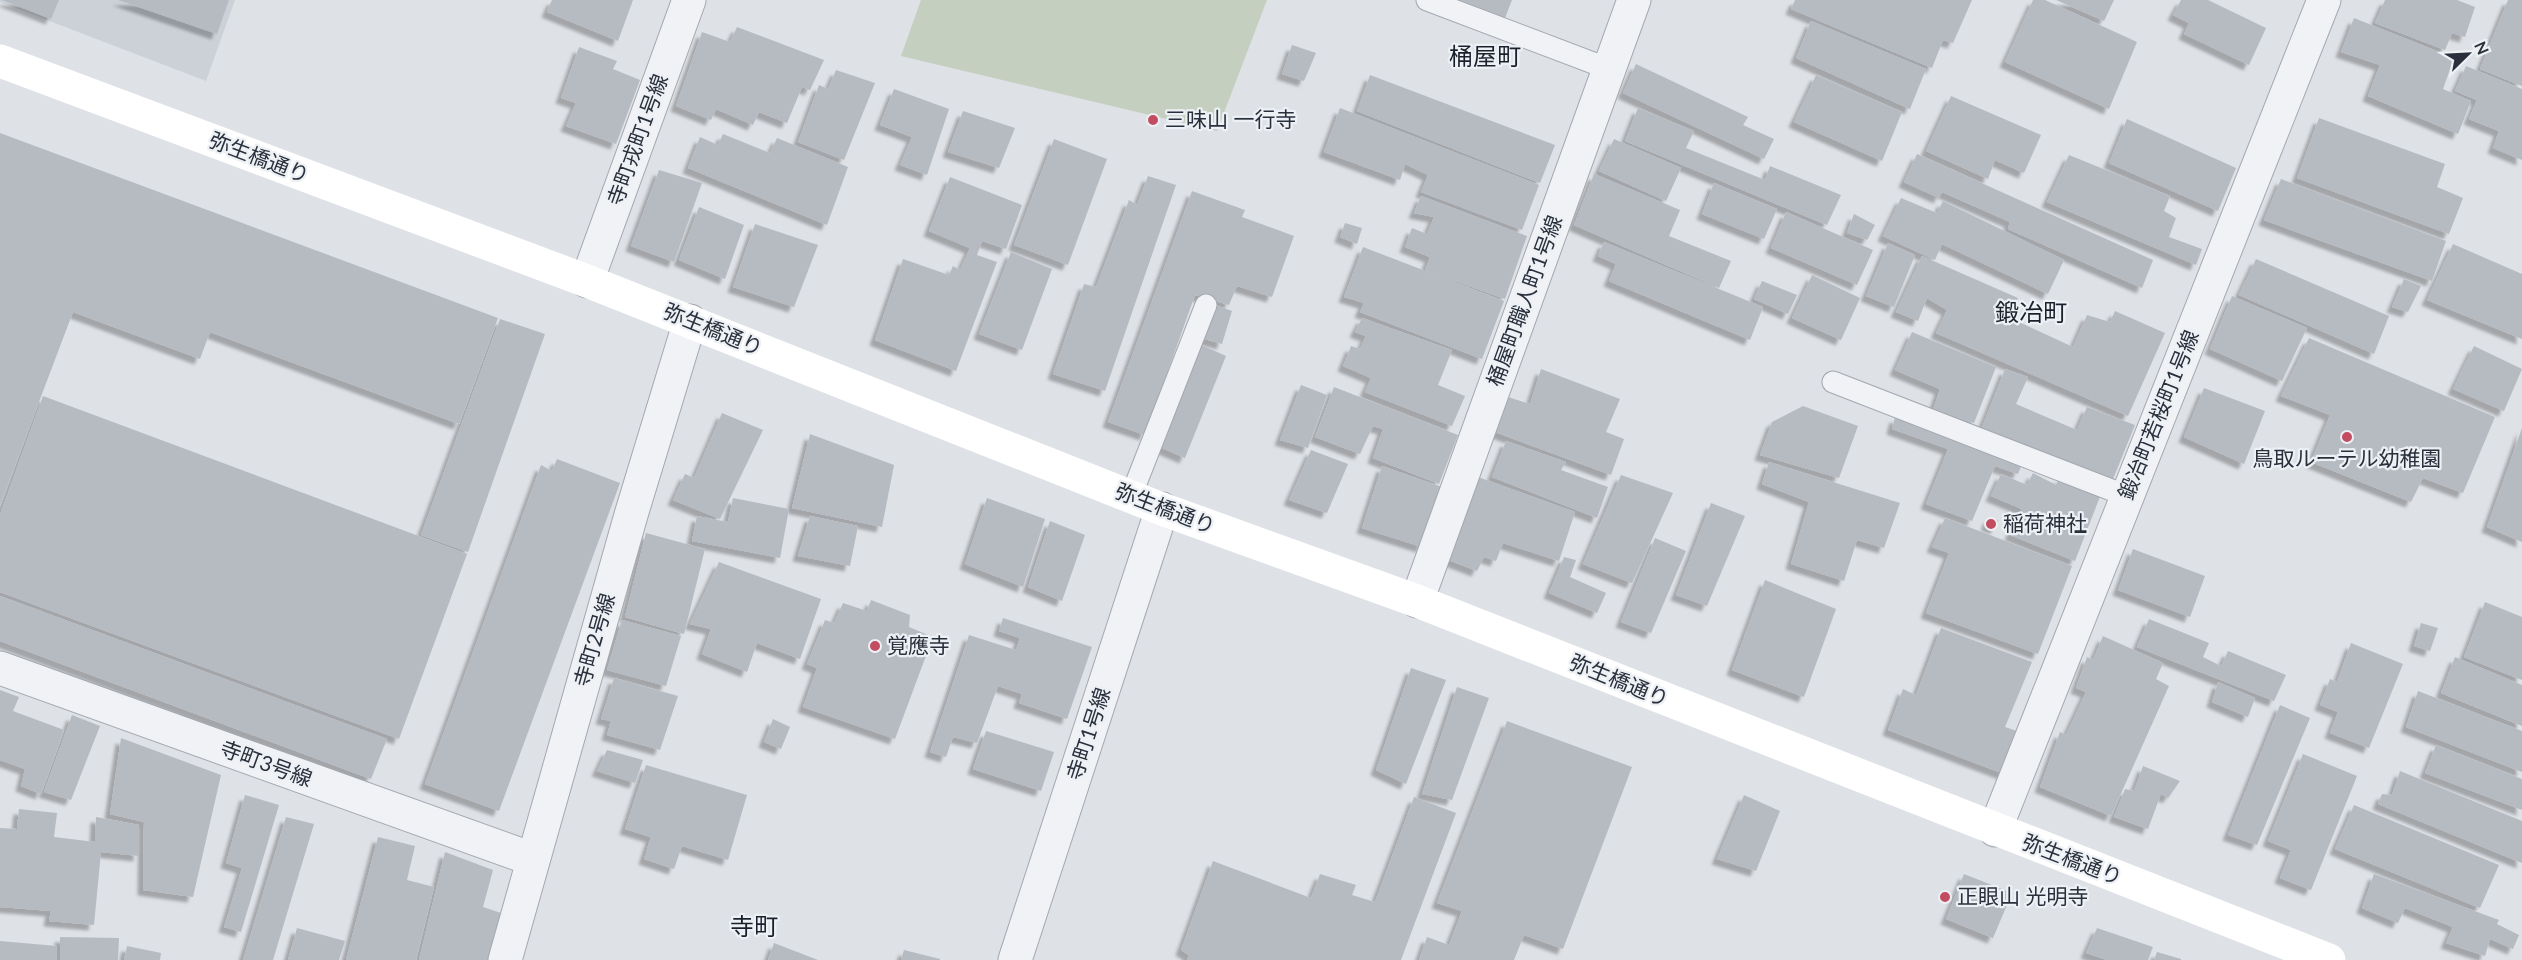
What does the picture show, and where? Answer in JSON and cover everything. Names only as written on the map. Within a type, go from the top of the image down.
[{"type":"street","name":"寺町戎町1号線","points":[[587,281],[689,0]]},
{"type":"street","name":"桶屋町職人町1号線","points":[[1417,602],[1634,0]]},
{"type":"street","name":"鍛冶町若桜町1号線","points":[[1995,830],[2324,0]]},
{"type":"street","name":"弥生橋通り","points":[[0,61],[587,281],[1162,509],[1417,602],[2329,960]]},
{"type":"street","name":"寺町2号線","points":[[505,960],[631,515],[690,321]]},
{"type":"street","name":"寺町1号線","points":[[1015,960],[1162,509]]},
{"type":"street","name":"寺町3号線","points":[[0,668],[532,860]]},
{"type":"lane","points":[[1427,0],[1609,69]]},
{"type":"lane","points":[[1131,496],[1206,305]]},
{"type":"lane","points":[[1833,382],[2127,496]]},
{"type":"shaded area","points":[[0,0],[235,0],[206,81],[0,2]]},
{"type":"green space","name":"三味山 一行寺","points":[[921,0],[1267,0],[1217,131],[901,56]]},
{"type":"building","points":[[2,0],[59,0],[51,19]]},
{"type":"building","points":[[118,0],[229,0],[217,34]]},
{"type":"building","points":[[552,0],[633,0],[618,41],[547,12]]},
{"type":"building","points":[[1445,0],[1512,0],[1505,18],[1493,13],[1491,16]]},
{"type":"building","points":[[1795,0],[1972,0],[1953,43],[1943,40],[1932,68],[1791,9]]},
{"type":"building","points":[[2033,0],[2045,0],[2137,42],[2109,109],[2005,62]]},
{"type":"building","points":[[2056,0],[2114,0],[2104,21]]},
{"type":"building","points":[[2181,0],[2208,0],[2266,28],[2249,65],[2184,34],[2189,23],[2173,15]]},
{"type":"building","points":[[2385,0],[2457,0],[2475,7],[2465,37],[2452,33],[2445,50],[2375,23]]},
{"type":"building","points":[[2508,0],[2522,0],[2522,86],[2480,69]]},
{"type":"building","points":[[2354,18],[2454,58],[2443,89],[2471,101],[2458,134],[2368,96],[2380,65],[2341,52]]},
{"type":"building","points":[[1811,21],[1926,69],[1910,109],[1796,58]]},
{"type":"building","points":[[737,27],[824,60],[810,90],[802,87],[787,123],[759,112],[753,125],[716,109],[711,120],[676,106],[702,32],[730,42]]},
{"type":"building","points":[[1292,45],[1316,53],[1304,81],[1282,74]]},
{"type":"building","points":[[579,47],[617,61],[613,69],[640,80],[616,144],[566,126],[576,103],[561,98]]},
{"type":"building","points":[[1636,64],[1748,117],[1743,125],[1774,139],[1764,159],[1623,93]]},
{"type":"building","points":[[2466,66],[2522,89],[2522,160],[2493,148],[2499,131],[2469,119],[2477,100],[2455,91]]},
{"type":"building","points":[[836,70],[875,83],[844,160],[798,142],[819,85],[828,89]]},
{"type":"building","points":[[1370,75],[1555,145],[1540,183],[1357,111]]},
{"type":"building","points":[[1816,75],[1902,112],[1882,161],[1794,122]]},
{"type":"building","points":[[894,89],[949,109],[927,175],[900,165],[912,137],[880,125]]},
{"type":"building","points":[[1951,96],[2041,135],[2024,173],[1995,160],[1988,179],[1926,151]]},
{"type":"building","points":[[1340,108],[1539,185],[1522,230],[1421,192],[1428,175],[1405,164],[1400,180],[1324,152]]},
{"type":"building","points":[[1638,108],[1694,131],[1686,148],[1765,180],[1770,166],[1841,195],[1827,225],[1625,141]]},
{"type":"building","points":[[963,111],[1015,128],[999,168],[948,152]]},
{"type":"building","points":[[2319,118],[2445,164],[2437,187],[2463,198],[2449,234],[2297,178]]},
{"type":"building","points":[[2127,119],[2236,168],[2218,211],[2109,163]]},
{"type":"building","points":[[0,133],[498,318],[459,424],[210,332],[200,359],[73,312],[0,505]]},
{"type":"building","points":[[723,134],[770,153],[777,138],[848,167],[827,225],[688,168],[700,137],[718,145]]},
{"type":"building","points":[[1054,139],[1107,159],[1068,265],[1014,245]]},
{"type":"building","points":[[1614,139],[1681,168],[1666,201],[1599,171]]},
{"type":"building","points":[[1917,154],[2153,260],[2142,288],[2008,229],[2010,222],[1942,192],[1939,198],[1904,182]]},
{"type":"building","points":[[2069,155],[2170,196],[2164,211],[2176,218],[2169,237],[2202,249],[2196,265],[2047,202]]},
{"type":"building","points":[[659,170],[702,183],[674,262],[631,246]]},
{"type":"building","points":[[1594,174],[1680,210],[1669,236],[1731,261],[1719,288],[1574,225]]},
{"type":"building","points":[[1148,176],[1176,185],[1105,391],[1053,374],[1084,284],[1096,287],[1129,200],[1137,205]]},
{"type":"building","points":[[950,177],[1022,205],[1006,249],[982,241],[977,255],[997,262],[956,371],[875,340],[903,259],[949,275],[953,266],[960,270],[970,248],[929,231]]},
{"type":"building","points":[[2281,179],[2446,241],[2432,281],[2264,220]]},
{"type":"building","points":[[1714,183],[1777,209],[1764,239],[1702,214]]},
{"type":"building","points":[[1192,191],[1245,210],[1242,217],[1294,236],[1272,297],[1237,286],[1229,305],[1195,295],[1145,435],[1108,422]]},
{"type":"building","points":[[1421,196],[1527,236],[1505,299],[1425,270],[1430,257],[1405,247],[1412,228],[1427,234],[1434,217],[1414,213]]},
{"type":"building","points":[[1901,198],[1937,213],[1943,201],[2064,260],[2048,294],[1942,244],[1935,260],[1883,236]]},
{"type":"building","points":[[699,207],[744,225],[725,279],[679,260]]},
{"type":"building","points":[[1786,212],[1873,250],[1857,285],[1771,248]]},
{"type":"building","points":[[1854,214],[1875,225],[1867,240],[1847,233]]},
{"type":"building","points":[[1345,223],[1362,228],[1357,244],[1340,237]]},
{"type":"building","points":[[755,224],[818,245],[794,307],[733,287]]},
{"type":"building","points":[[1604,242],[1763,307],[1750,340],[1609,281],[1616,264],[1598,256]]},
{"type":"building","points":[[1888,243],[1915,255],[1894,307],[1866,296]]},
{"type":"building","points":[[2453,244],[2522,274],[2522,339],[2427,300]]},
{"type":"building","points":[[1363,247],[1504,301],[1482,359],[1360,312],[1364,303],[1344,297]]},
{"type":"building","points":[[1011,252],[1052,269],[1022,350],[979,334]]},
{"type":"building","points":[[1922,256],[2018,298],[2008,317],[2073,347],[2087,315],[2110,322],[2115,311],[2165,333],[2128,416],[1936,333],[1947,310],[1927,298],[1918,321],[1896,312]]},
{"type":"building","points":[[2256,259],[2389,316],[2374,354],[2239,295]]},
{"type":"building","points":[[1812,275],[1860,298],[1841,340],[1792,318]]},
{"type":"building","points":[[2404,279],[2421,286],[2408,312],[2392,307]]},
{"type":"building","points":[[1762,281],[1797,295],[1788,314],[1754,299]]},
{"type":"building","points":[[2232,296],[2307,328],[2282,381],[2210,349]]},
{"type":"building","points":[[1213,304],[1232,311],[1222,344],[1201,338]]},
{"type":"building","points":[[1362,318],[1452,350],[1438,385],[1465,396],[1452,426],[1365,392],[1371,378],[1343,366],[1351,346],[1360,349],[1366,336],[1355,332]]},
{"type":"building","points":[[500,319],[545,334],[468,552],[421,535]]},
{"type":"building","points":[[1912,332],[1996,367],[1974,423],[1933,410],[1940,389],[1895,370]]},
{"type":"building","points":[[2309,338],[2495,417],[2463,493],[2423,478],[2411,502],[2311,462],[2330,415],[2281,396]]},
{"type":"building","points":[[1197,343],[1226,356],[1185,458],[1155,445]]},
{"type":"building","points":[[2474,346],[2522,369],[2504,411],[2453,389]]},
{"type":"building","points":[[1541,369],[1620,399],[1606,432],[1624,439],[1611,475],[1495,432],[1508,397],[1530,404]]},
{"type":"building","points":[[2005,369],[2028,377],[2016,404],[2077,430],[2087,407],[2135,425],[2111,484],[1981,430]]},
{"type":"building","points":[[1301,385],[1327,395],[1308,448],[1280,440]]},
{"type":"building","points":[[1334,387],[1458,435],[1439,484],[1373,458],[1383,429],[1373,426],[1360,454],[1315,437]]},
{"type":"building","points":[[2204,388],[2265,411],[2244,464],[2184,437]]},
{"type":"building","points":[[43,396],[467,554],[399,739],[0,592],[0,515]]},
{"type":"building","points":[[1803,406],[1858,426],[1839,478],[1760,455],[1772,422]]},
{"type":"building","points":[[722,413],[763,430],[720,519],[673,500],[685,474],[694,478]]},
{"type":"building","points":[[1895,417],[2022,464],[2018,474],[1995,466],[1972,521],[1926,504],[1948,449],[1892,429]]},
{"type":"building","points":[[2522,428],[2522,542],[2487,527]]},
{"type":"building","points":[[810,434],[894,465],[882,527],[792,508]]},
{"type":"building","points":[[1506,441],[1566,462],[1561,470],[1608,487],[1597,518],[1492,477]]},
{"type":"building","points":[[1311,450],[1348,464],[1327,513],[1289,500]]},
{"type":"building","points":[[557,459],[620,483],[499,811],[425,784],[541,465],[552,471]]},
{"type":"building","points":[[1769,462],[1900,503],[1884,548],[1857,540],[1844,581],[1791,564],[1809,502],[1762,484]]},
{"type":"building","points":[[1382,466],[1442,487],[1422,547],[1362,528]]},
{"type":"building","points":[[2033,473],[2056,485],[2059,478],[2101,494],[2075,561],[2010,535],[2022,509],[1991,496],[2001,474],[2027,485]]},
{"type":"building","points":[[1621,475],[1673,493],[1632,583],[1583,564]]},
{"type":"building","points":[[1478,477],[1575,512],[1559,561],[1503,543],[1496,561],[1484,557],[1477,571],[1446,559]]},
{"type":"building","points":[[733,498],[789,509],[780,558],[692,541],[697,516],[728,522]]},
{"type":"building","points":[[987,498],[1045,519],[1023,587],[965,564]]},
{"type":"building","points":[[1711,503],[1745,516],[1707,606],[1676,595]]},
{"type":"building","points":[[810,516],[858,526],[850,566],[798,556]]},
{"type":"building","points":[[1945,518],[2072,566],[2038,654],[1926,613],[1949,553],[1932,547]]},
{"type":"building","points":[[1989,518],[1998,520],[1996,529],[1986,525]]},
{"type":"building","points":[[1050,521],[1085,535],[1062,601],[1028,587]]},
{"type":"building","points":[[646,533],[705,549],[684,634],[625,617]]},
{"type":"building","points":[[1655,538],[1686,551],[1651,633],[1621,622]]},
{"type":"building","points":[[2133,549],[2205,576],[2190,617],[2118,590]]},
{"type":"building","points":[[1564,557],[1576,560],[1570,577],[1606,593],[1597,613],[1549,593]]},
{"type":"building","points":[[719,562],[821,599],[800,659],[757,643],[747,672],[702,654],[711,629],[690,624]]},
{"type":"building","points":[[1765,580],[1836,609],[1804,697],[1732,670]]},
{"type":"building","points":[[0,596],[387,739],[371,779],[0,641]]},
{"type":"building","points":[[871,600],[910,615],[909,627],[933,637],[895,739],[803,707],[817,668],[807,664],[825,620],[834,623],[843,603],[867,611]]},
{"type":"building","points":[[2485,602],[2522,617],[2522,680],[2464,657]]},
{"type":"building","points":[[1003,618],[1092,647],[1067,719],[1019,703],[1022,694],[998,686],[977,743],[953,737],[946,757],[930,752],[969,635],[1016,650],[1020,638],[999,631]]},
{"type":"building","points":[[2149,619],[2209,643],[2203,657],[2221,666],[2228,651],[2286,675],[2274,701],[2137,647]]},
{"type":"building","points":[[622,620],[681,636],[666,686],[607,670]]},
{"type":"building","points":[[2421,623],[2438,628],[2430,651],[2414,646]]},
{"type":"building","points":[[1941,628],[2032,662],[2005,727],[2020,732],[2004,774],[1888,730],[1903,689],[1916,695]]},
{"type":"building","points":[[2103,636],[2163,663],[2156,679],[2169,686],[2111,816],[2040,787],[2060,732],[2066,735],[2086,692],[2076,688],[2087,657],[2093,660]]},
{"type":"building","points":[[2351,643],[2403,664],[2369,748],[2330,733],[2338,712],[2320,705],[2330,679],[2337,682]]},
{"type":"building","points":[[2455,657],[2522,685],[2522,726],[2441,693]]},
{"type":"building","points":[[1411,668],[1446,680],[1406,784],[1376,770]]},
{"type":"building","points":[[614,678],[678,696],[660,750],[607,735],[611,721],[601,719]]},
{"type":"building","points":[[2218,682],[2255,698],[2248,717],[2212,702]]},
{"type":"building","points":[[1457,687],[1489,698],[1452,800],[1422,794]]},
{"type":"building","points":[[0,690],[19,697],[13,711],[64,730],[41,794],[21,786],[25,769],[0,760]]},
{"type":"building","points":[[2418,691],[2522,731],[2522,772],[2406,727]]},
{"type":"building","points":[[2280,705],[2310,718],[2257,845],[2228,835]]},
{"type":"building","points":[[72,715],[100,726],[71,800],[44,792]]},
{"type":"building","points":[[773,719],[790,727],[781,749],[764,742]]},
{"type":"building","points":[[1507,721],[1632,767],[1563,949],[1524,935],[1514,960],[1419,960],[1427,937],[1449,945],[1462,911],[1437,903]]},
{"type":"building","points":[[986,731],[1054,752],[1041,791],[973,769]]},
{"type":"building","points":[[121,738],[221,775],[193,897],[143,890],[144,822],[110,814]]},
{"type":"building","points":[[2436,745],[2522,779],[2522,810],[2425,773]]},
{"type":"building","points":[[607,750],[643,760],[635,783],[597,771]]},
{"type":"building","points":[[2303,754],[2357,776],[2311,890],[2280,878],[2291,850],[2268,841]]},
{"type":"building","points":[[646,765],[747,795],[728,860],[682,846],[674,869],[644,859],[651,837],[625,829]]},
{"type":"building","points":[[2143,766],[2180,781],[2168,798],[2161,794],[2148,829],[2114,817],[2125,789],[2134,791]]},
{"type":"building","points":[[2400,771],[2522,821],[2522,863],[2378,804],[2382,794],[2392,795]]},
{"type":"building","points":[[245,795],[279,805],[241,932],[224,927],[242,868],[226,863]]},
{"type":"building","points":[[1744,795],[1780,811],[1756,871],[1717,859]]},
{"type":"building","points":[[1414,797],[1456,813],[1401,960],[1187,960],[1189,955],[1181,950],[1213,861],[1311,898],[1320,874],[1356,885],[1352,895],[1375,902]]},
{"type":"building","points":[[2354,805],[2499,865],[2480,908],[2335,849]]},
{"type":"building","points":[[19,809],[57,813],[54,837],[95,842],[96,817],[139,825],[139,856],[101,852],[94,925],[49,921],[51,911],[0,907],[0,828],[17,829]]},
{"type":"building","points":[[286,817],[314,824],[273,960],[243,960]]},
{"type":"building","points":[[378,837],[415,846],[407,880],[434,887],[416,960],[346,960]]},
{"type":"building","points":[[445,852],[493,870],[483,907],[504,914],[492,960],[419,960]]},
{"type":"building","points":[[1964,874],[2012,893],[1993,938],[1946,919]]},
{"type":"building","points":[[2374,874],[2499,920],[2497,924],[2519,935],[2513,949],[2490,939],[2485,956],[2446,943],[2453,927],[2405,908],[2398,923],[2362,908]]},
{"type":"building","points":[[297,928],[345,941],[339,960],[288,960]]},
{"type":"building","points":[[2097,928],[2153,947],[2148,960],[2107,960],[2086,953]]},
{"type":"building","points":[[60,937],[119,938],[118,960],[60,960]]},
{"type":"building","points":[[0,941],[57,946],[57,960],[0,960]]},
{"type":"building","points":[[774,943],[818,960],[768,960]]},
{"type":"building","points":[[127,946],[161,953],[160,960],[124,960]]},
{"type":"building","points":[[904,950],[940,959],[940,960],[901,960]]},
{"type":"building","points":[[2157,952],[2181,959],[2181,960],[2154,960]]},
{"type":"place","name":"三味山 一行寺","points":[[1153,120]]},
{"type":"place","name":"鳥取ルーテル幼稚園","points":[[2347,437]]},
{"type":"place","name":"稲荷神社","points":[[1991,524]]},
{"type":"place","name":"覚應寺","points":[[875,646]]},
{"type":"place","name":"正眼山 光明寺","points":[[1945,897]]},
{"type":"district","name":"桶屋町","points":[[1485,57]]},
{"type":"district","name":"鍛冶町","points":[[2031,313]]},
{"type":"district","name":"寺町","points":[[754,927]]}]
